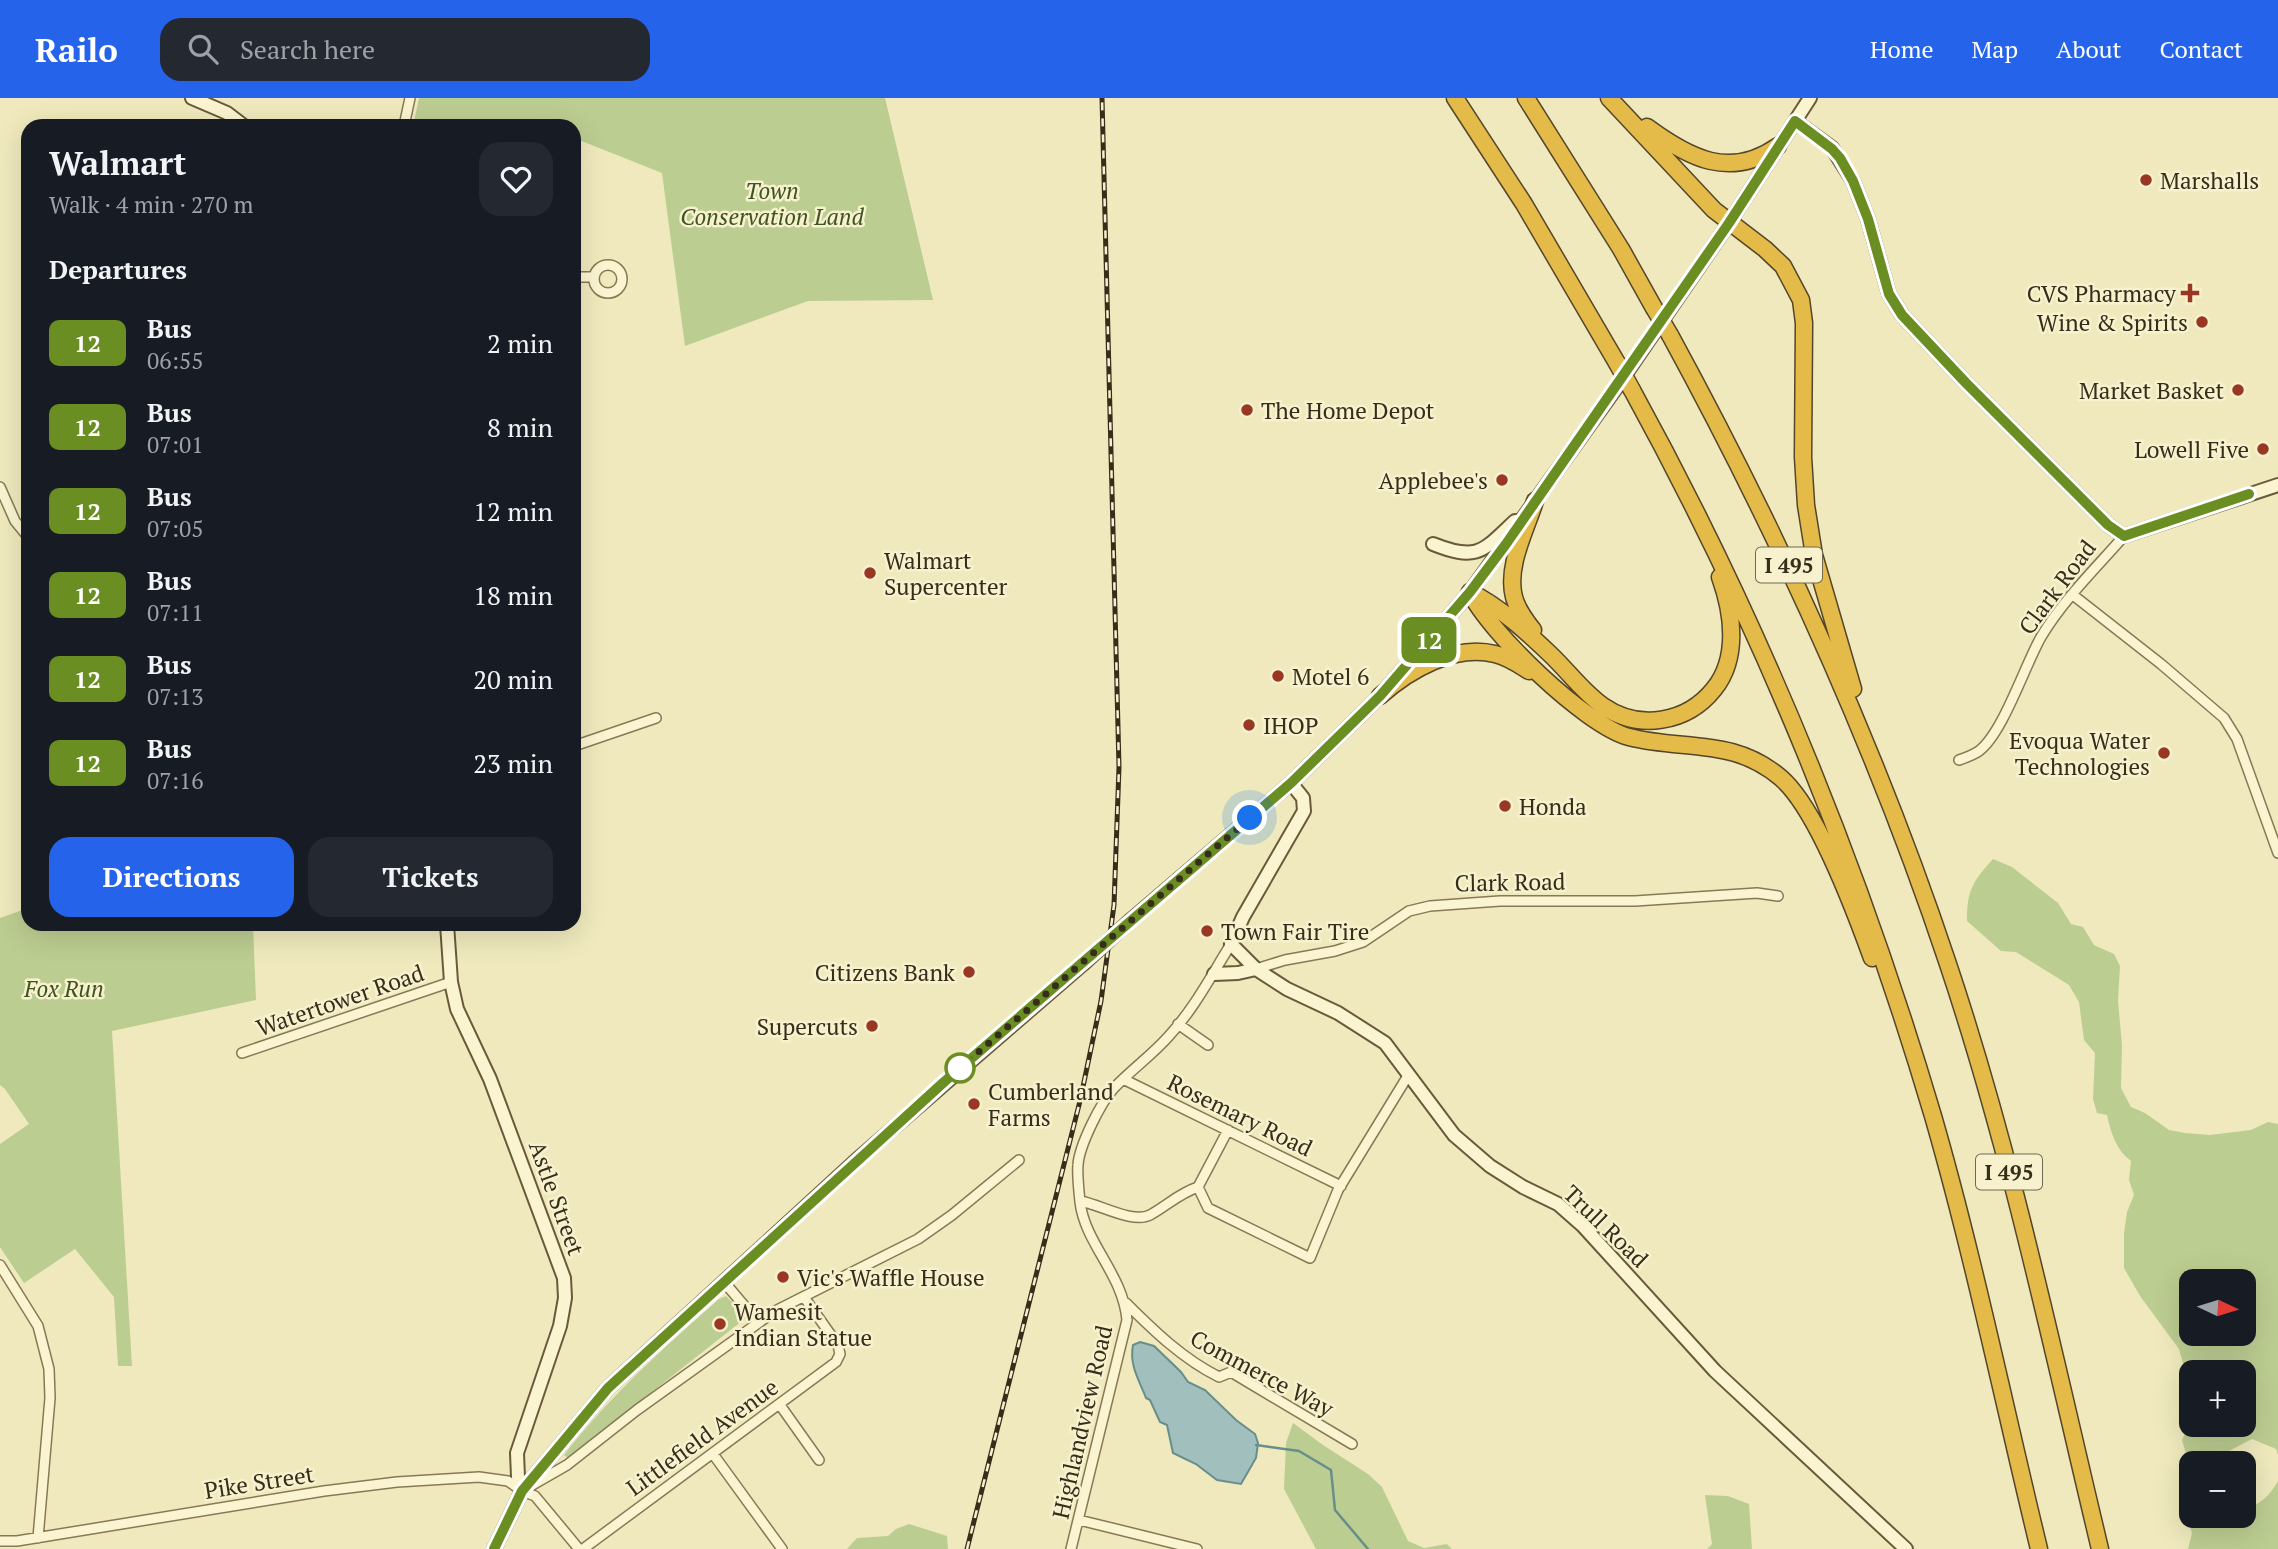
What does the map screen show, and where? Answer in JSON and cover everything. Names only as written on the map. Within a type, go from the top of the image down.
[{"type":"highway","name":"I 495","points":[[1455,98],[1537,226],[1617,363],[1699,514],[1764,652],[1816,776],[1871,922],[1933,1119],[2039,1549]]},
{"type":"highway","name":"I 495","points":[[1526,98],[1621,249],[1723,432],[1788,564],[1890,803],[1948,965],[2003,1150],[2100,1549]]},
{"type":"highway","points":[[1611,101],[1664,140],[1691,156],[1705,160],[1725,163],[1748,160],[1778,146]]},
{"type":"highway","points":[[1611,101],[1714,210],[1765,248],[1783,266],[1801,300],[1804,323],[1803,457],[1806,505],[1814,555],[1836,634],[1890,803]]},
{"type":"highway","points":[[1535,501],[1514,564],[1514,596],[1522,616],[1550,654]]},
{"type":"highway","points":[[1470,592],[1499,609],[1550,654],[1600,704],[1629,718],[1649,721],[1667,719],[1689,710],[1705,699],[1718,684],[1729,656],[1731,631],[1723,585],[1699,514]]},
{"type":"highway","points":[[1470,592],[1490,624],[1550,684],[1594,720],[1618,733],[1636,738],[1728,750],[1766,767],[1791,789],[1810,817],[1852,908],[1933,1119]]},
{"type":"highway","points":[[1380,696],[1395,683],[1423,667],[1459,653],[1470,652],[1492,653],[1506,658],[1550,684]]},
{"type":"street","points":[[192,98],[235,119]]},
{"type":"street","points":[[406,119],[410,98]]},
{"type":"street","points":[[494,1549],[522,1491],[608,1388],[860,1157],[1291,783],[1380,696],[1470,592],[1729,223],[1810,98]]},
{"type":"street","points":[[1795,121],[1832,149],[1853,181],[1868,219],[1889,294],[1902,315],[2068,486],[2108,525],[2124,536]]},
{"type":"street","points":[[581,277],[593,277]]},
{"type":"street","name":"Clark Road","points":[[1959,760],[1978,751],[1992,735],[2041,637],[2124,536],[2278,485]]},
{"type":"street","points":[[0,487],[21,528]]},
{"type":"street","points":[[1433,544],[1456,553],[1477,552],[1490,544],[1535,501]]},
{"type":"street","points":[[2073,595],[2224,718],[2237,739],[2278,853]]},
{"type":"street","points":[[581,744],[656,718]]},
{"type":"street","points":[[1126,1303],[1086,1222],[1080,1201],[1078,1162],[1097,1112],[1111,1091],[1142,1063],[1178,1024],[1214,974],[1231,944],[1242,917],[1304,811],[1303,798],[1291,783]]},
{"type":"street","name":"Clark Road","points":[[1256,969],[1363,942],[1409,911],[1430,905],[1500,901],[1635,901],[1757,893],[1778,896]]},
{"type":"street","name":"Astle Street","points":[[447,931],[451,982],[461,1020],[490,1079],[564,1278],[565,1298],[560,1326],[517,1453],[517,1476],[522,1491]]},
{"type":"street","name":"Trull Road","points":[[1231,944],[1256,969],[1287,989],[1338,1013],[1385,1043],[1454,1135],[1490,1166],[1523,1187],[1558,1204],[1583,1226],[1716,1371],[1906,1549]]},
{"type":"street","points":[[1214,974],[1256,969]]},
{"type":"street","name":"Watertower Road","points":[[242,1053],[451,982]]},
{"type":"street","points":[[1178,1024],[1208,1045]]},
{"type":"street","points":[[1198,1187],[1208,1208],[1310,1258],[1340,1186],[1409,1074]]},
{"type":"street","name":"Rosemary Road","points":[[1123,1079],[1340,1186]]},
{"type":"street","points":[[1080,1201],[1113,1212],[1138,1217],[1148,1216],[1181,1193],[1198,1187],[1228,1130]]},
{"type":"street","points":[[522,1491],[567,1465],[647,1402],[758,1322],[918,1239],[953,1215],[1019,1160]]},
{"type":"street","points":[[0,1265],[35,1319],[50,1369],[38,1538]]},
{"type":"street","points":[[725,1283],[758,1322]]},
{"type":"street","name":"Littlefield Avenue","points":[[581,1549],[836,1362],[840,1354],[838,1345],[804,1297]]},
{"type":"street","name":"Commerce Way","points":[[1126,1303],[1167,1343],[1208,1371],[1219,1377],[1231,1373],[1352,1444]]},
{"type":"street","name":"Highlandview Road","points":[[1071,1549],[1124,1334],[1126,1303]]},
{"type":"street","points":[[780,1405],[819,1460]]},
{"type":"street","points":[[713,1454],[782,1549]]},
{"type":"street","name":"Pike Street","points":[[0,1542],[379,1483],[491,1478],[508,1481],[522,1491],[536,1496],[581,1549]]},
{"type":"street","points":[[1079,1520],[1197,1549]]},
{"type":"green space","name":"Town Conservation Land","points":[[419,98],[885,98],[933,300],[808,301],[685,346],[662,173],[581,141],[581,119],[414,119]]},
{"type":"green space","points":[[1993,859],[2012,867],[2058,903],[2071,924],[2083,927],[2094,945],[2114,954],[2120,966],[2118,1001],[2122,1045],[2121,1088],[2131,1107],[2145,1113],[2169,1130],[2185,1133],[2210,1135],[2251,1130],[2268,1122],[2278,1124],[2278,1455],[2276,1449],[2252,1439],[2229,1451],[2185,1451],[2183,1437],[2256,1437],[2256,1360],[2182,1360],[2179,1349],[2140,1296],[2124,1268],[2124,1233],[2127,1212],[2134,1195],[2129,1180],[2131,1161],[2121,1152],[2115,1141],[2107,1115],[2097,1113],[2093,1099],[2095,1053],[2084,1040],[2079,1002],[2069,985],[2016,952],[2001,951],[1967,921],[1968,902],[1976,881]]},
{"type":"green space","name":"Fox Run","points":[[21,910],[21,931],[253,931],[256,1000],[112,1031],[132,1366],[118,1366],[114,1297],[75,1249],[24,1283],[0,1247],[0,1144],[29,1124],[0,1085],[0,918]]},
{"type":"green space","points":[[726,1296],[747,1317],[568,1458],[564,1455],[638,1373],[719,1299]]},
{"type":"green space","points":[[1293,1423],[1368,1474],[1382,1487],[1408,1541],[1424,1548],[1447,1544],[1452,1549],[1316,1549],[1284,1489],[1286,1443]]},
{"type":"green space","points":[[2278,1481],[2278,1549],[2188,1549],[2192,1533],[2190,1528],[2256,1528],[2256,1504],[2272,1491]]},
{"type":"green space","points":[[1705,1495],[1728,1496],[1749,1504],[1752,1549],[1707,1549],[1712,1544]]},
{"type":"green space","points":[[909,1524],[947,1536],[948,1549],[847,1549],[857,1538],[888,1536],[896,1529]]},
{"type":"water","points":[[1140,1342],[1154,1346],[1188,1382],[1205,1390],[1255,1434],[1258,1443],[1256,1458],[1241,1484],[1217,1480],[1196,1464],[1173,1453],[1167,1425],[1160,1422],[1135,1372],[1133,1345]]},
{"type":"waterway","points":[[1256,1445],[1299,1451],[1331,1470],[1335,1510],[1368,1549]]},
{"type":"railway","points":[[967,1549],[1080,1101],[1101,1001],[1114,905],[1119,767],[1102,98]]},
{"type":"bus line","name":"12","points":[[494,1549],[522,1491],[608,1388],[944,1082],[1291,783],[1380,696],[1470,592],[1506,544],[1749,194],[1795,121],[1832,149],[1853,181],[1868,219],[1889,294],[1902,315],[2108,525],[2124,536],[2249,494]]},
{"type":"place","name":"Marshalls","points":[[2146,180]]},
{"type":"place","name":"CVS Pharmacy","points":[[2190,293]]},
{"type":"place","name":"Wine & Spirits","points":[[2202,322]]},
{"type":"place","name":"Market Basket","points":[[2238,390]]},
{"type":"place","name":"The Home Depot","points":[[1247,410]]},
{"type":"place","name":"Lowell Five","points":[[2263,449]]},
{"type":"place","name":"Applebee's","points":[[1502,480]]},
{"type":"place","name":"Walmart Supercenter","points":[[870,573]]},
{"type":"place","name":"Motel 6","points":[[1278,676]]},
{"type":"place","name":"IHOP","points":[[1249,725]]},
{"type":"place","name":"Evoqua Water Technologies","points":[[2164,753]]},
{"type":"place","name":"Honda","points":[[1505,806]]},
{"type":"place","name":"Town Fair Tire","points":[[1207,931]]},
{"type":"place","name":"Citizens Bank","points":[[969,972]]},
{"type":"place","name":"Supercuts","points":[[872,1026]]},
{"type":"place","name":"Cumberland Farms","points":[[974,1104]]},
{"type":"place","name":"Vic's Waffle House","points":[[783,1277]]},
{"type":"place","name":"Wamesit Indian Statue","points":[[720,1324]]},
{"type":"route","points":[[960,1068],[1250,818]]}]
